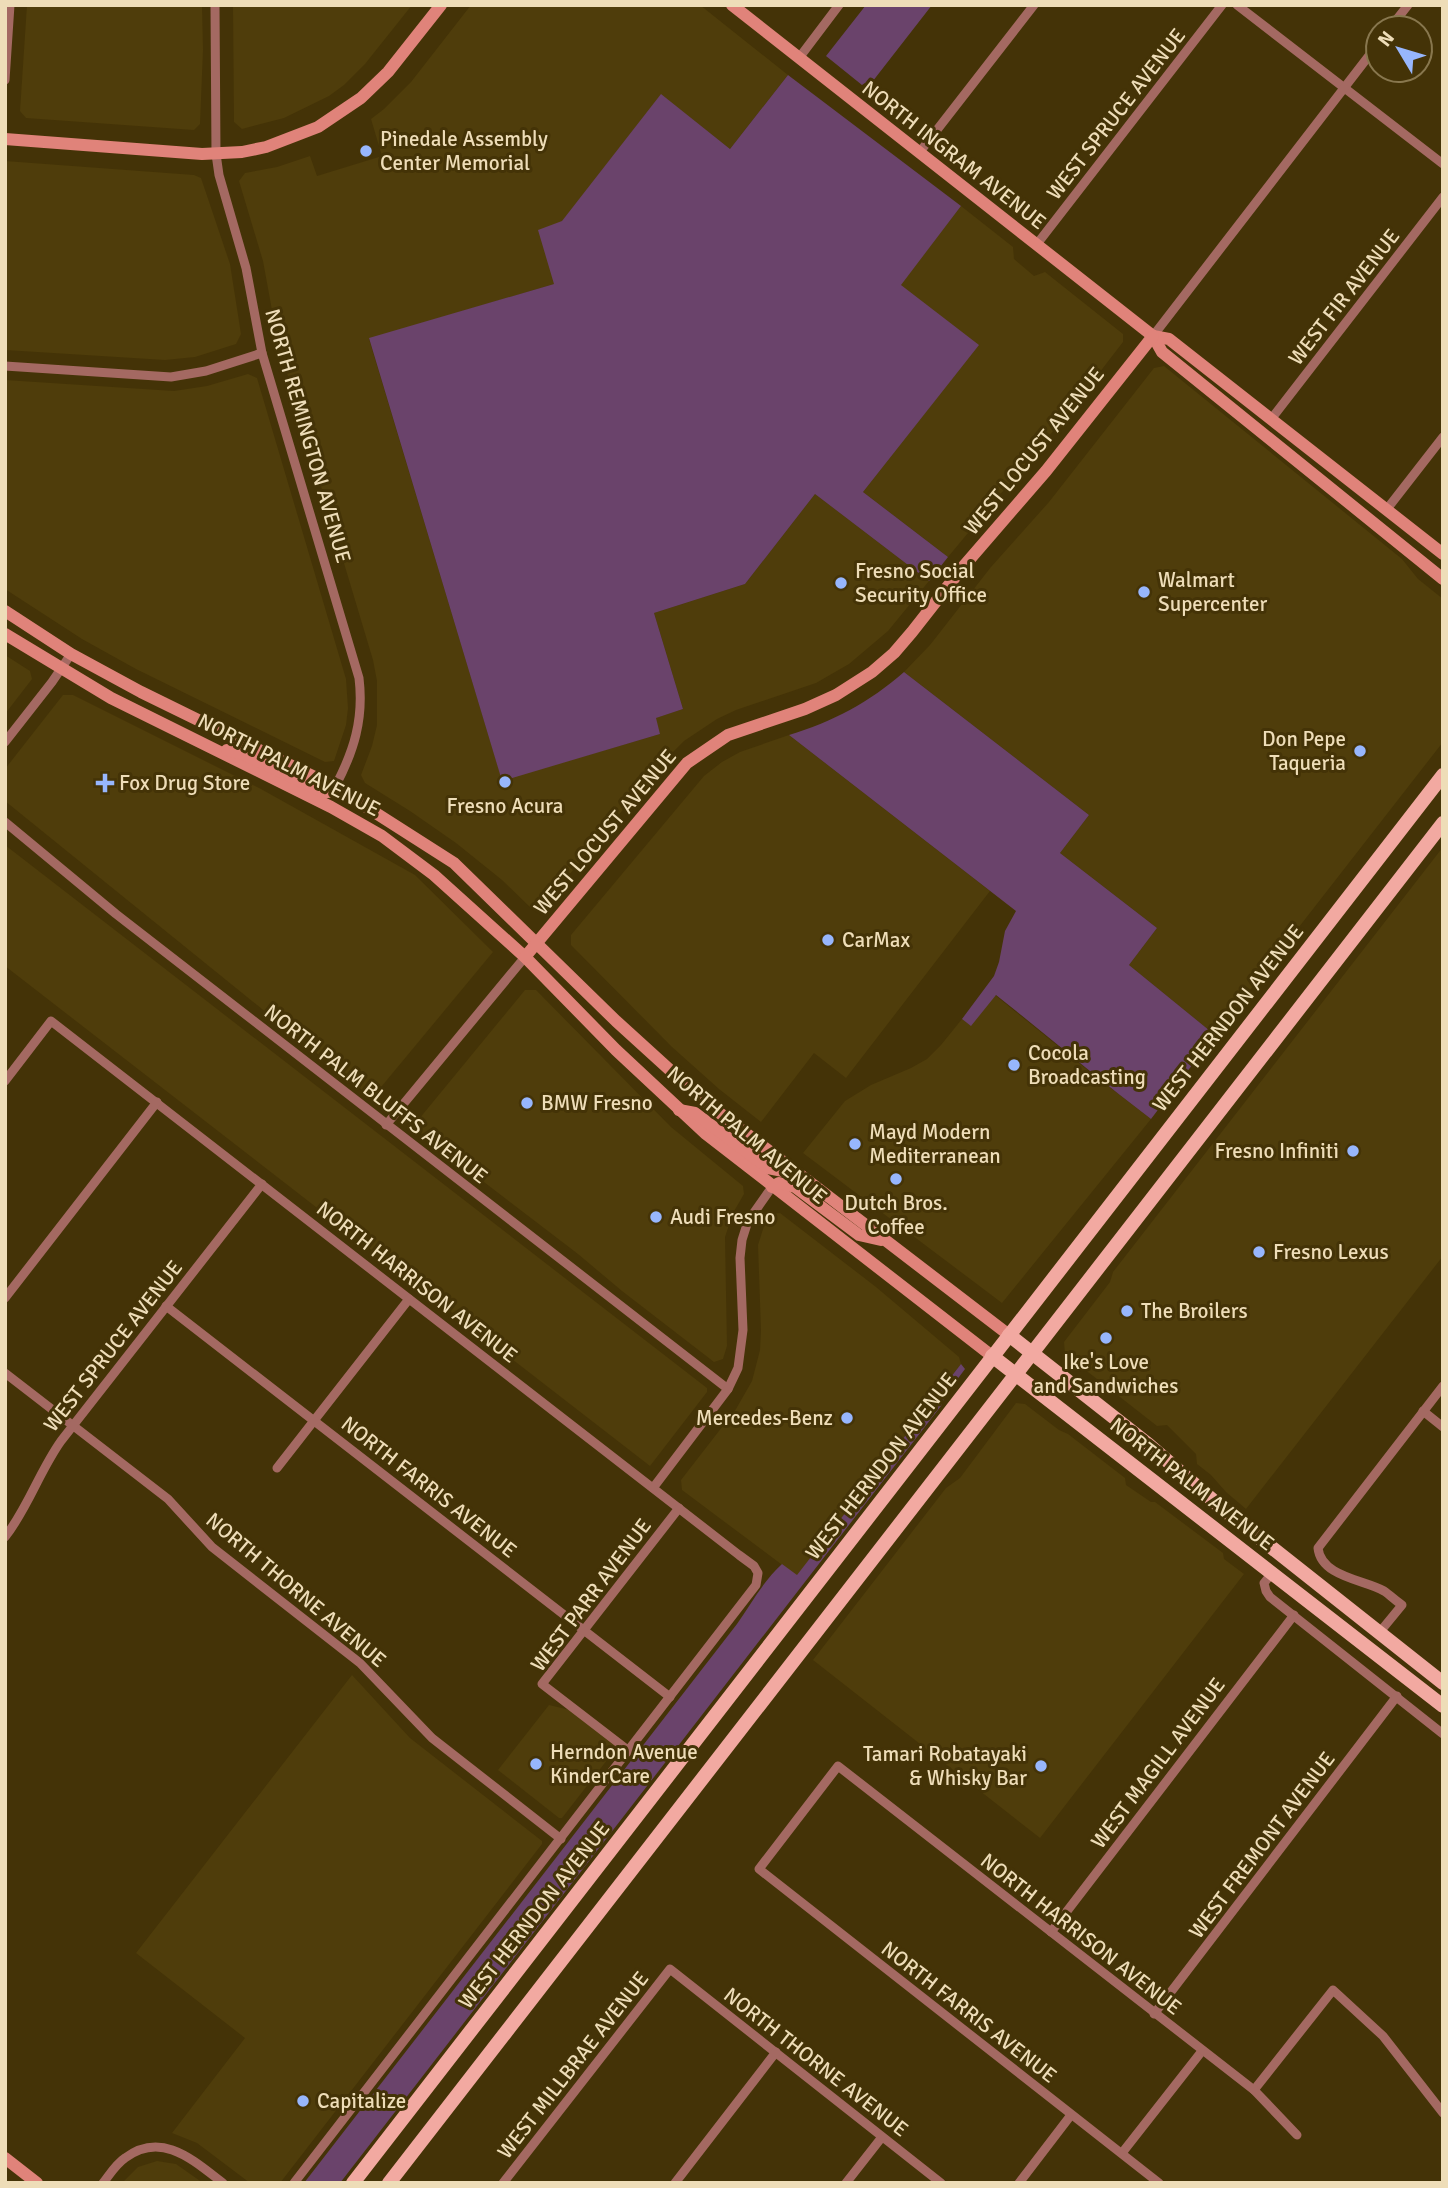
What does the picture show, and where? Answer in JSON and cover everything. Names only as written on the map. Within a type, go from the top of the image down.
[{"type":"main road","points":[[5,139],[216,154],[266,148],[298,137],[337,116],[361,98],[388,72],[441,5]]},
{"type":"main road","name":"NORTH INGRAM AVENUE","points":[[732,5],[1153,336],[1162,352],[1443,579]]},
{"type":"main road","name":"NORTH INGRAM AVENUE","points":[[1153,336],[1169,339],[1440,552]]},
{"type":"main road","name":"WEST LOCUST AVENUE","points":[[525,957],[687,763],[728,735],[805,709],[836,695],[872,672],[894,653],[1046,471],[1153,336]]},
{"type":"main road","points":[[1349,503],[1354,500],[1366,503],[1419,544],[1440,552]]},
{"type":"main road","name":"NORTH PALM AVENUE","points":[[5,611],[71,654],[141,692],[335,787],[454,863],[616,1021],[704,1101],[1149,1445],[1223,1509],[1443,1683]]},
{"type":"main road","name":"NORTH PALM AVENUE","points":[[5,634],[111,698],[331,807],[382,836],[434,875],[525,957],[678,1110],[706,1134],[1443,1706]]},
{"type":"main road","points":[[200,743],[243,754],[323,792],[335,787]]},
{"type":"main road","name":"WEST HERNDON AVENUE","points":[[353,2183],[1443,775]]},
{"type":"main road","points":[[389,2183],[1443,823]]},
{"type":"main road","points":[[678,1110],[695,1113],[768,1168],[783,1171],[792,1169]]},
{"type":"main road","points":[[772,1187],[784,1183],[795,1187],[859,1235],[888,1242]]},
{"type":"main road","points":[[1245,1551],[1260,1551],[1327,1603],[1380,1633]]},
{"type":"main road","points":[[5,2158],[37,2183]]},
{"type":"street","points":[[5,80],[10,5]]},
{"type":"street","name":"NORTH REMINGTON AVENUE","points":[[215,5],[216,154],[219,175],[246,268],[262,353],[359,678],[361,709],[356,739],[347,765],[335,787]]},
{"type":"street","points":[[799,58],[839,5]]},
{"type":"street","points":[[919,153],[1034,5]]},
{"type":"street","name":"WEST SPRUCE AVENUE","points":[[1037,244],[1222,5]]},
{"type":"street","points":[[1237,5],[1443,164]]},
{"type":"street","name":"WEST LOCUST AVENUE","points":[[1153,336],[1364,62]]},
{"type":"street","name":"WEST FIR AVENUE","points":[[1272,418],[1443,197]]},
{"type":"street","points":[[5,366],[171,377],[206,371],[262,353]]},
{"type":"street","points":[[1387,509],[1443,437]]},
{"type":"street","points":[[5,742],[71,654]]},
{"type":"street","name":"NORTH PALM BLUFFS AVENUE","points":[[5,822],[116,914],[728,1389]]},
{"type":"street","name":"WEST LOCUST AVENUE","points":[[386,1125],[525,957]]},
{"type":"street","name":"NORTH HARRISON AVENUE","points":[[5,1081],[51,1021],[754,1566],[758,1573],[756,1585],[670,1697]]},
{"type":"street","points":[[5,1298],[157,1102]]},
{"type":"street","name":"WEST SPRUCE AVENUE","points":[[5,1538],[22,1514],[51,1454],[262,1184]]},
{"type":"street","name":"WEST PARR AVENUE","points":[[653,1488],[728,1389],[738,1368],[743,1345],[740,1258],[742,1240],[748,1221],[772,1187]]},
{"type":"street","points":[[277,1468],[409,1299]]},
{"type":"street","name":"NORTH FARRIS AVENUE","points":[[166,1306],[670,1697]]},
{"type":"street","name":"NORTH THORNE AVENUE","points":[[5,1373],[168,1499],[212,1547],[360,1663],[432,1738],[561,1839]]},
{"type":"street","points":[[1380,1633],[1402,1605],[1384,1591],[1340,1575],[1322,1559],[1318,1548],[1443,1386]]},
{"type":"street","points":[[1423,1411],[1443,1427]]},
{"type":"street","name":"WEST PARR AVENUE","points":[[629,1751],[541,1684],[678,1508]]},
{"type":"street","points":[[1273,1572],[1264,1583],[1270,1597],[1443,1734]]},
{"type":"street","name":"WEST MAGILL AVENUE","points":[[1051,1932],[1294,1615]]},
{"type":"street","name":"WEST FREMONT AVENUE","points":[[1154,2014],[1397,1696]]},
{"type":"street","name":"WEST HERNDON AVENUE","points":[[294,2183],[670,1697]]},
{"type":"street","name":"NORTH HARRISON AVENUE","points":[[759,1869],[838,1766],[1254,2090],[1297,2135]]},
{"type":"street","name":"NORTH FARRIS AVENUE","points":[[759,1869],[1159,2183]]},
{"type":"street","name":"NORTH THORNE AVENUE","points":[[670,1969],[941,2183]]},
{"type":"street","name":"WEST MILLBRAE AVENUE","points":[[503,2183],[670,1969]]},
{"type":"street","points":[[1254,2090],[1333,1990],[1382,2036],[1443,2113]]},
{"type":"street","points":[[1122,2153],[1202,2051]]},
{"type":"street","points":[[676,2183],[776,2052]]},
{"type":"street","points":[[1018,2183],[1071,2115]]},
{"type":"street","points":[[846,2183],[882,2137]]},
{"type":"street","points":[[103,2183],[123,2158],[140,2150],[158,2147],[184,2153],[223,2183]]},
{"type":"shaded area","points":[[27,5],[202,5],[200,124],[194,130],[26,118],[20,111]]},
{"type":"shaded area","points":[[233,5],[412,5],[365,64],[329,96],[284,118],[242,129],[234,122]]},
{"type":"shaded area","points":[[471,5],[700,5],[788,75],[730,149],[661,95],[562,222],[554,284],[369,339],[502,780],[660,734],[655,718],[683,709],[654,613],[745,584],[815,494],[929,581],[888,631],[849,664],[816,683],[736,710],[684,741],[659,766],[541,909],[532,909],[502,880],[456,843],[365,783],[361,775],[377,725],[377,681],[373,660],[278,343],[263,261],[239,181],[245,173],[277,167],[310,156],[317,176],[382,156],[371,119],[411,82]]},
{"type":"shaded area","points":[[866,5],[932,5],[869,86],[865,83],[862,85],[826,56]]},
{"type":"shaded area","points":[[788,75],[961,206],[901,285],[979,345],[863,492],[948,557],[929,581],[815,494],[745,584],[654,613],[683,709],[656,718],[660,734],[502,781],[369,338],[554,284],[538,230],[562,221],[661,94],[730,149]]},
{"type":"shaded area","points":[[5,161],[194,175],[201,178],[230,264],[241,334],[236,344],[195,357],[165,360],[5,350]]},
{"type":"shaded area","points":[[961,206],[1013,247],[1014,259],[1034,276],[1045,272],[1123,334],[1123,342],[1069,412],[948,557],[863,492],[978,345],[900,285]]},
{"type":"shaded area","points":[[1164,366],[1402,559],[1418,579],[1443,599],[1443,742],[1215,1035],[1129,965],[1157,928],[1060,853],[1089,815],[904,672],[930,645],[991,567],[1049,502],[1154,368]]},
{"type":"shaded area","points":[[248,374],[257,378],[346,679],[346,725],[334,761],[325,762],[136,669],[82,639],[5,589],[5,380],[174,391],[207,386]]},
{"type":"shaded area","points":[[5,655],[30,671],[32,679],[5,714]]},
{"type":"shaded area","points":[[904,672],[1089,815],[1060,853],[1157,928],[1129,965],[1215,1035],[1151,1119],[996,995],[971,1026],[962,1019],[994,976],[1005,931],[1016,911],[789,735],[850,710],[878,693]]},
{"type":"shaded area","points":[[63,695],[73,695],[261,789],[415,875],[493,952],[372,1098],[5,801],[5,769]]},
{"type":"shaded area","points":[[789,735],[990,891],[846,1078],[814,1053],[761,1122],[672,1047],[571,945],[571,935],[704,776],[740,752]]},
{"type":"shaded area","points":[[5,845],[707,1388],[707,1392],[650,1466],[5,966]]},
{"type":"shaded area","points":[[1443,847],[1443,1256],[1246,1509],[1197,1464],[1196,1454],[1167,1425],[1157,1426],[1065,1354],[1064,1342],[1110,1282],[1113,1272]]},
{"type":"shaded area","points":[[525,990],[536,990],[671,1127],[743,1186],[744,1194],[733,1213],[725,1237],[727,1346],[723,1359],[714,1362],[420,1133],[419,1119]]},
{"type":"shaded area","points":[[995,995],[1151,1119],[1002,1303],[803,1153],[845,1101],[871,1085],[927,1059],[962,1019],[971,1025]]},
{"type":"shaded area","points":[[780,1213],[876,1287],[959,1357],[961,1364],[797,1576],[682,1490],[681,1480],[736,1409],[752,1381],[760,1350],[761,1330],[758,1245],[771,1214]]},
{"type":"shaded area","points":[[961,1364],[965,1369],[941,1406],[340,2183],[304,2183],[737,1624],[769,1577],[782,1564],[797,1575]]},
{"type":"shaded area","points":[[1016,1403],[1025,1404],[1068,1434],[1125,1478],[1126,1485],[1155,1502],[1223,1553],[1224,1559],[1244,1574],[1040,1838],[813,1660],[946,1488],[960,1478]]},
{"type":"shaded area","points":[[352,1675],[410,1738],[542,1841],[542,1844],[280,2183],[250,2183],[197,2143],[172,2133],[245,2038],[136,1953]]},
{"type":"shaded area","points":[[549,1705],[570,1710],[618,1746],[562,1818],[498,1770]]},
{"type":"shaded area","points":[[157,2161],[176,2164],[203,2183],[122,2183],[138,2167]]},
{"type":"place","name":"Pinedale Assembly Center Memorial","points":[[366,151]]},
{"type":"place","name":"Fresno Social Security Office","points":[[841,583]]},
{"type":"place","name":"Walmart Supercenter","points":[[1144,592]]},
{"type":"place","name":"Don Pepe Taqueria","points":[[1360,751]]},
{"type":"place","name":"Fresno Acura","points":[[505,782]]},
{"type":"place","name":"Fox Drug Store","points":[[105,783]]},
{"type":"place","name":"CarMax","points":[[828,940]]},
{"type":"place","name":"Cocola Broadcasting","points":[[1014,1065]]},
{"type":"place","name":"BMW Fresno","points":[[527,1103]]},
{"type":"place","name":"Mayd Modern Mediterranean","points":[[855,1144]]},
{"type":"place","name":"Fresno Infiniti","points":[[1353,1151]]},
{"type":"place","name":"Dutch Bros. Coffee","points":[[896,1179]]},
{"type":"place","name":"Audi Fresno","points":[[656,1217]]},
{"type":"place","name":"Fresno Lexus","points":[[1259,1252]]},
{"type":"place","name":"The Broilers","points":[[1127,1311]]},
{"type":"place","name":"Ike's Love and Sandwiches","points":[[1106,1338]]},
{"type":"place","name":"Mercedes-Benz","points":[[847,1418]]},
{"type":"place","name":"Herndon Avenue KinderCare","points":[[536,1764]]},
{"type":"place","name":"Tamari Robatayaki & Whisky Bar","points":[[1041,1766]]},
{"type":"place","name":"Capitalize","points":[[303,2101]]}]
